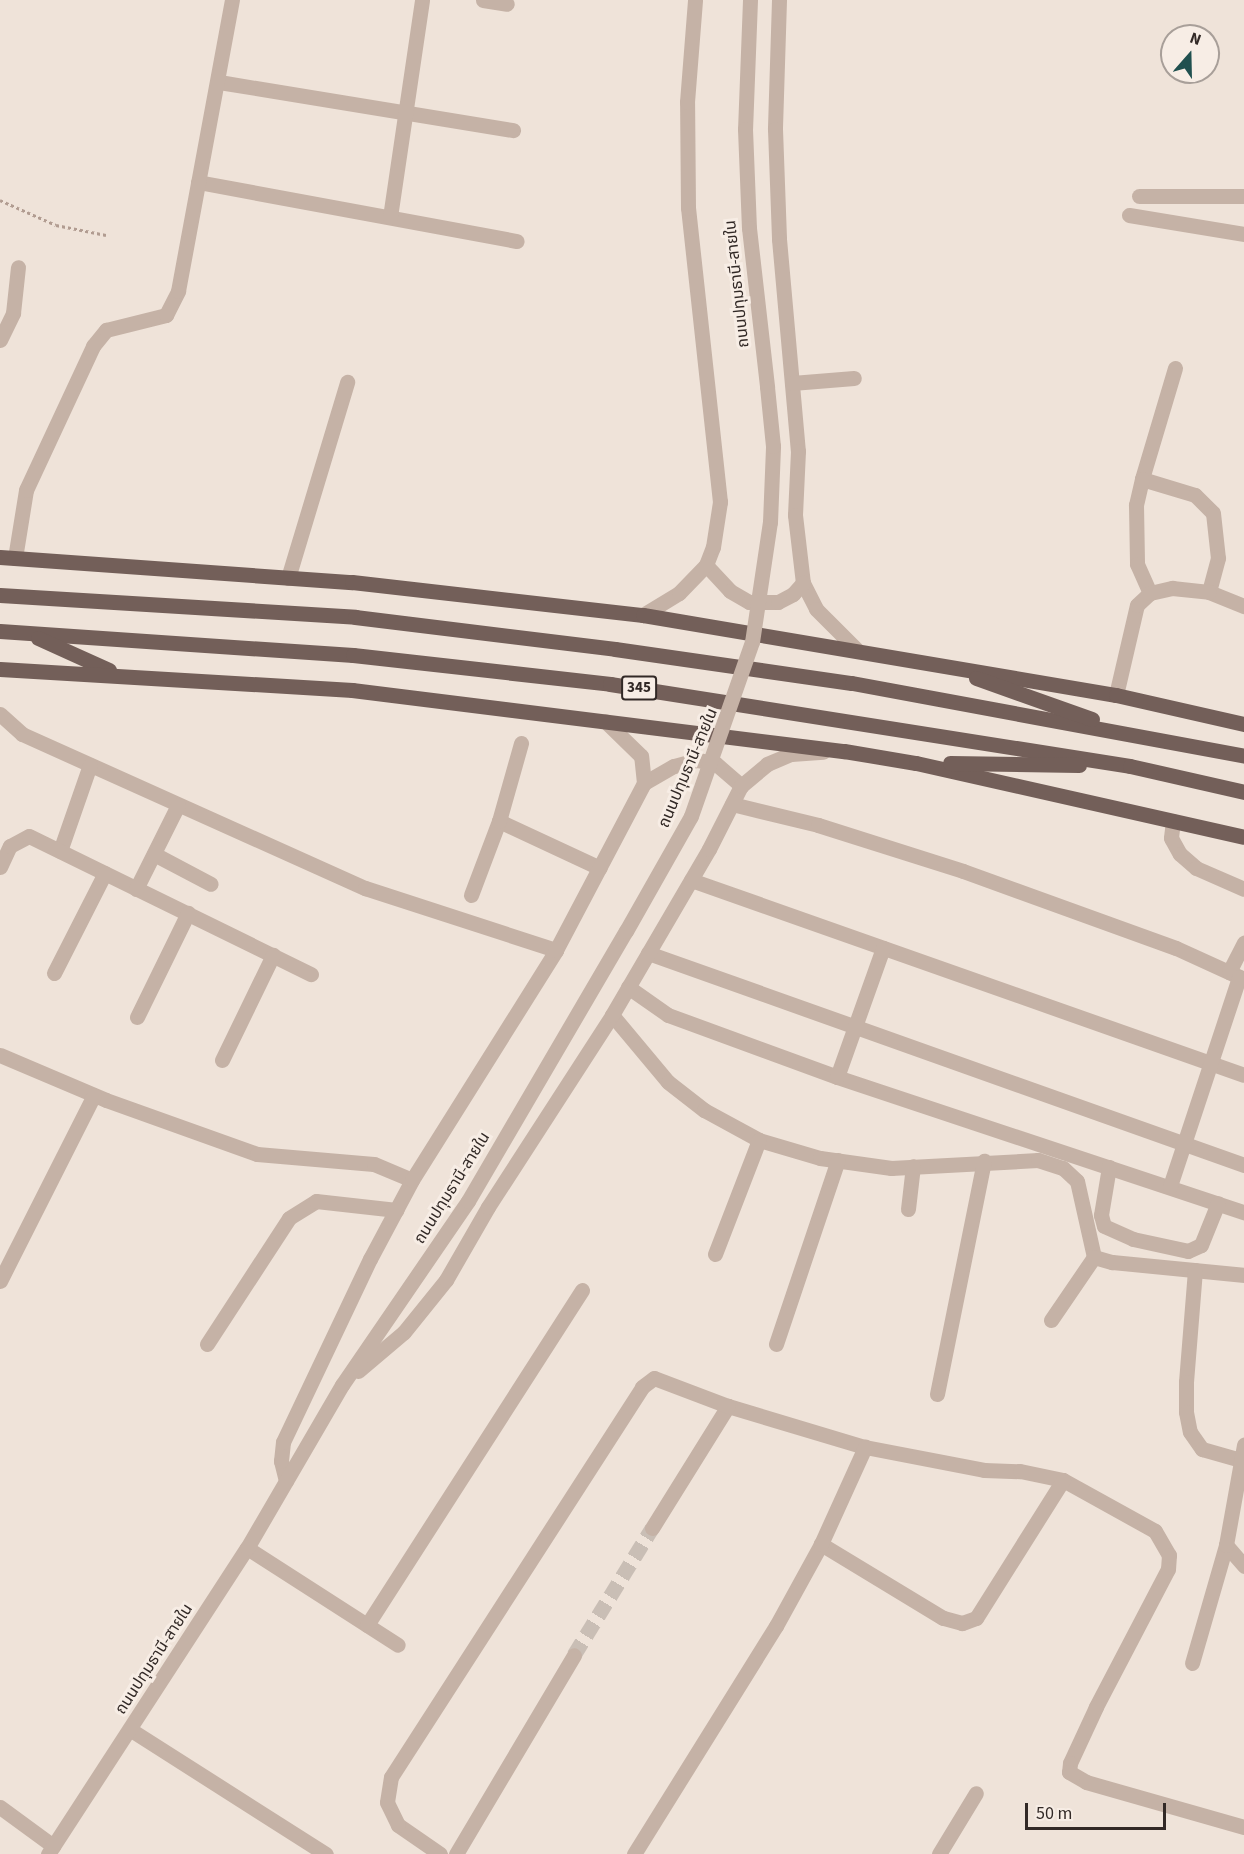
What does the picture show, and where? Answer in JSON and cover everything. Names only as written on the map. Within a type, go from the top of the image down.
[{"type":"main road","points":[[7,558],[288,578],[643,615],[856,649],[1243,720]]},
{"type":"main road","name":"345","points":[[0,595],[355,617],[603,647],[852,683],[1244,756]]},
{"type":"main road","name":"345","points":[[0,631],[353,655],[610,684],[1130,766],[1244,792]]},
{"type":"main road","points":[[27,633],[119,674]]},
{"type":"main road","points":[[934,663],[1135,734]]},
{"type":"main road","points":[[0,669],[119,674],[352,690],[844,751],[916,762],[1244,837]]},
{"type":"main road","points":[[916,762],[1130,766]]},
{"type":"street","points":[[7,558],[26,490],[93,346],[106,330],[151,321],[171,308],[178,291],[219,82],[232,0]]},
{"type":"street","points":[[390,217],[422,0]]},
{"type":"street","points":[[483,0],[507,4]]},
{"type":"street","points":[[643,615],[679,593],[706,565],[713,547],[720,502],[695,275],[686,141],[695,0]]},
{"type":"street","name":"ถนนปทุมธานี-สายใน","points":[[51,1850],[247,1548],[342,1385],[468,1201],[691,816],[752,642],[770,522],[773,446],[756,311],[746,129],[750,0]]},
{"type":"street","points":[[779,0],[775,129],[779,239],[798,451],[795,515],[803,583],[816,609],[856,649]]},
{"type":"street","points":[[219,82],[513,130]]},
{"type":"street","points":[[198,182],[517,241]]},
{"type":"street","points":[[1139,196],[1244,196]]},
{"type":"street","points":[[1129,215],[1244,234]]},
{"type":"street","points":[[2,331],[13,313],[18,267]]},
{"type":"street","points":[[1150,593],[1137,564],[1136,505],[1175,368]]},
{"type":"street","points":[[792,383],[854,378]]},
{"type":"street","points":[[288,578],[347,382]]},
{"type":"street","points":[[1142,479],[1195,495],[1213,513],[1218,558],[1209,592]]},
{"type":"street","points":[[706,565],[730,591],[749,602],[778,602],[793,594],[803,583]]},
{"type":"street","points":[[1116,695],[1131,619],[1137,605],[1150,593],[1172,588],[1209,592],[1244,606]]},
{"type":"street","points":[[0,714],[22,735],[365,888],[556,950]]},
{"type":"street","points":[[605,721],[641,756],[644,783]]},
{"type":"street","points":[[471,894],[499,821],[521,743]]},
{"type":"street","points":[[342,1385],[404,1332],[446,1280],[488,1207],[612,1015],[691,880],[741,786],[767,764],[791,754],[844,751]]},
{"type":"street","points":[[286,1481],[281,1461],[283,1442],[396,1210],[412,1180],[556,950],[644,783],[674,766],[697,760],[715,763],[741,786]]},
{"type":"street","points":[[60,851],[90,765]]},
{"type":"street","points":[[732,804],[818,825],[963,871],[1176,948],[1237,976]]},
{"type":"street","points":[[136,889],[178,805]]},
{"type":"street","points":[[499,821],[600,868]]},
{"type":"street","points":[[1173,821],[1171,838],[1180,854],[1196,868],[1244,889]]},
{"type":"street","points":[[0,867],[10,846],[25,836],[311,974]]},
{"type":"street","points":[[154,854],[211,884]]},
{"type":"street","points":[[54,973],[105,873]]},
{"type":"street","points":[[691,880],[1244,1075]]},
{"type":"street","points":[[137,1017],[188,914]]},
{"type":"street","points":[[1170,1186],[1237,976],[1244,943]]},
{"type":"street","points":[[837,1077],[883,948]]},
{"type":"street","points":[[648,953],[1244,1165]]},
{"type":"street","points":[[222,1060],[273,955]]},
{"type":"street","points":[[628,987],[668,1016],[837,1077],[1244,1212]]},
{"type":"street","points":[[612,1015],[668,1082],[704,1110],[759,1140],[838,1160],[891,1168],[984,1161],[1038,1160],[1063,1168],[1077,1181],[1094,1257],[1051,1320]]},
{"type":"street","points":[[0,1055],[94,1095],[257,1154],[374,1164],[412,1180]]},
{"type":"street","points":[[0,1281],[94,1095]]},
{"type":"street","points":[[715,1254],[759,1140]]},
{"type":"street","points":[[776,1344],[838,1160]]},
{"type":"street","points":[[937,1394],[984,1161]]},
{"type":"street","points":[[908,1209],[913,1166]]},
{"type":"street","points":[[1109,1167],[1101,1215],[1104,1226],[1133,1239],[1188,1251],[1207,1235],[1218,1203]]},
{"type":"street","points":[[207,1344],[289,1218],[316,1201],[396,1210]]},
{"type":"street","points":[[1094,1257],[1244,1275]]},
{"type":"street","points":[[1195,1270],[1186,1382],[1186,1412],[1190,1432],[1202,1449],[1243,1461]]},
{"type":"street","points":[[366,1625],[582,1290]]},
{"type":"street","points":[[440,1854],[398,1825],[387,1803],[391,1777],[642,1387],[654,1378],[729,1406],[865,1447],[984,1470],[1020,1471],[1063,1480],[1155,1531],[1169,1555],[1168,1569],[1096,1707],[1070,1763],[1070,1772],[1086,1782],[1244,1827]]},
{"type":"street","points":[[652,1528],[729,1406]]},
{"type":"street","points":[[1192,1663],[1226,1545],[1243,1461],[1244,1445]]},
{"type":"street","points":[[634,1854],[776,1626],[821,1544],[865,1447]]},
{"type":"street","points":[[821,1544],[943,1618],[962,1623],[976,1618],[1063,1480]]},
{"type":"street","points":[[1226,1545],[1244,1566]]},
{"type":"street","points":[[247,1548],[398,1645]]},
{"type":"street","points":[[456,1854],[574,1656]]},
{"type":"street","points":[[131,1730],[326,1854]]},
{"type":"street","points":[[939,1854],[976,1793]]},
{"type":"street","points":[[0,1807],[51,1850]]},
{"type":"path","points":[[0,200],[56,225],[106,236]]},
{"type":"tunnel","points":[[574,1655],[652,1528]]}]
